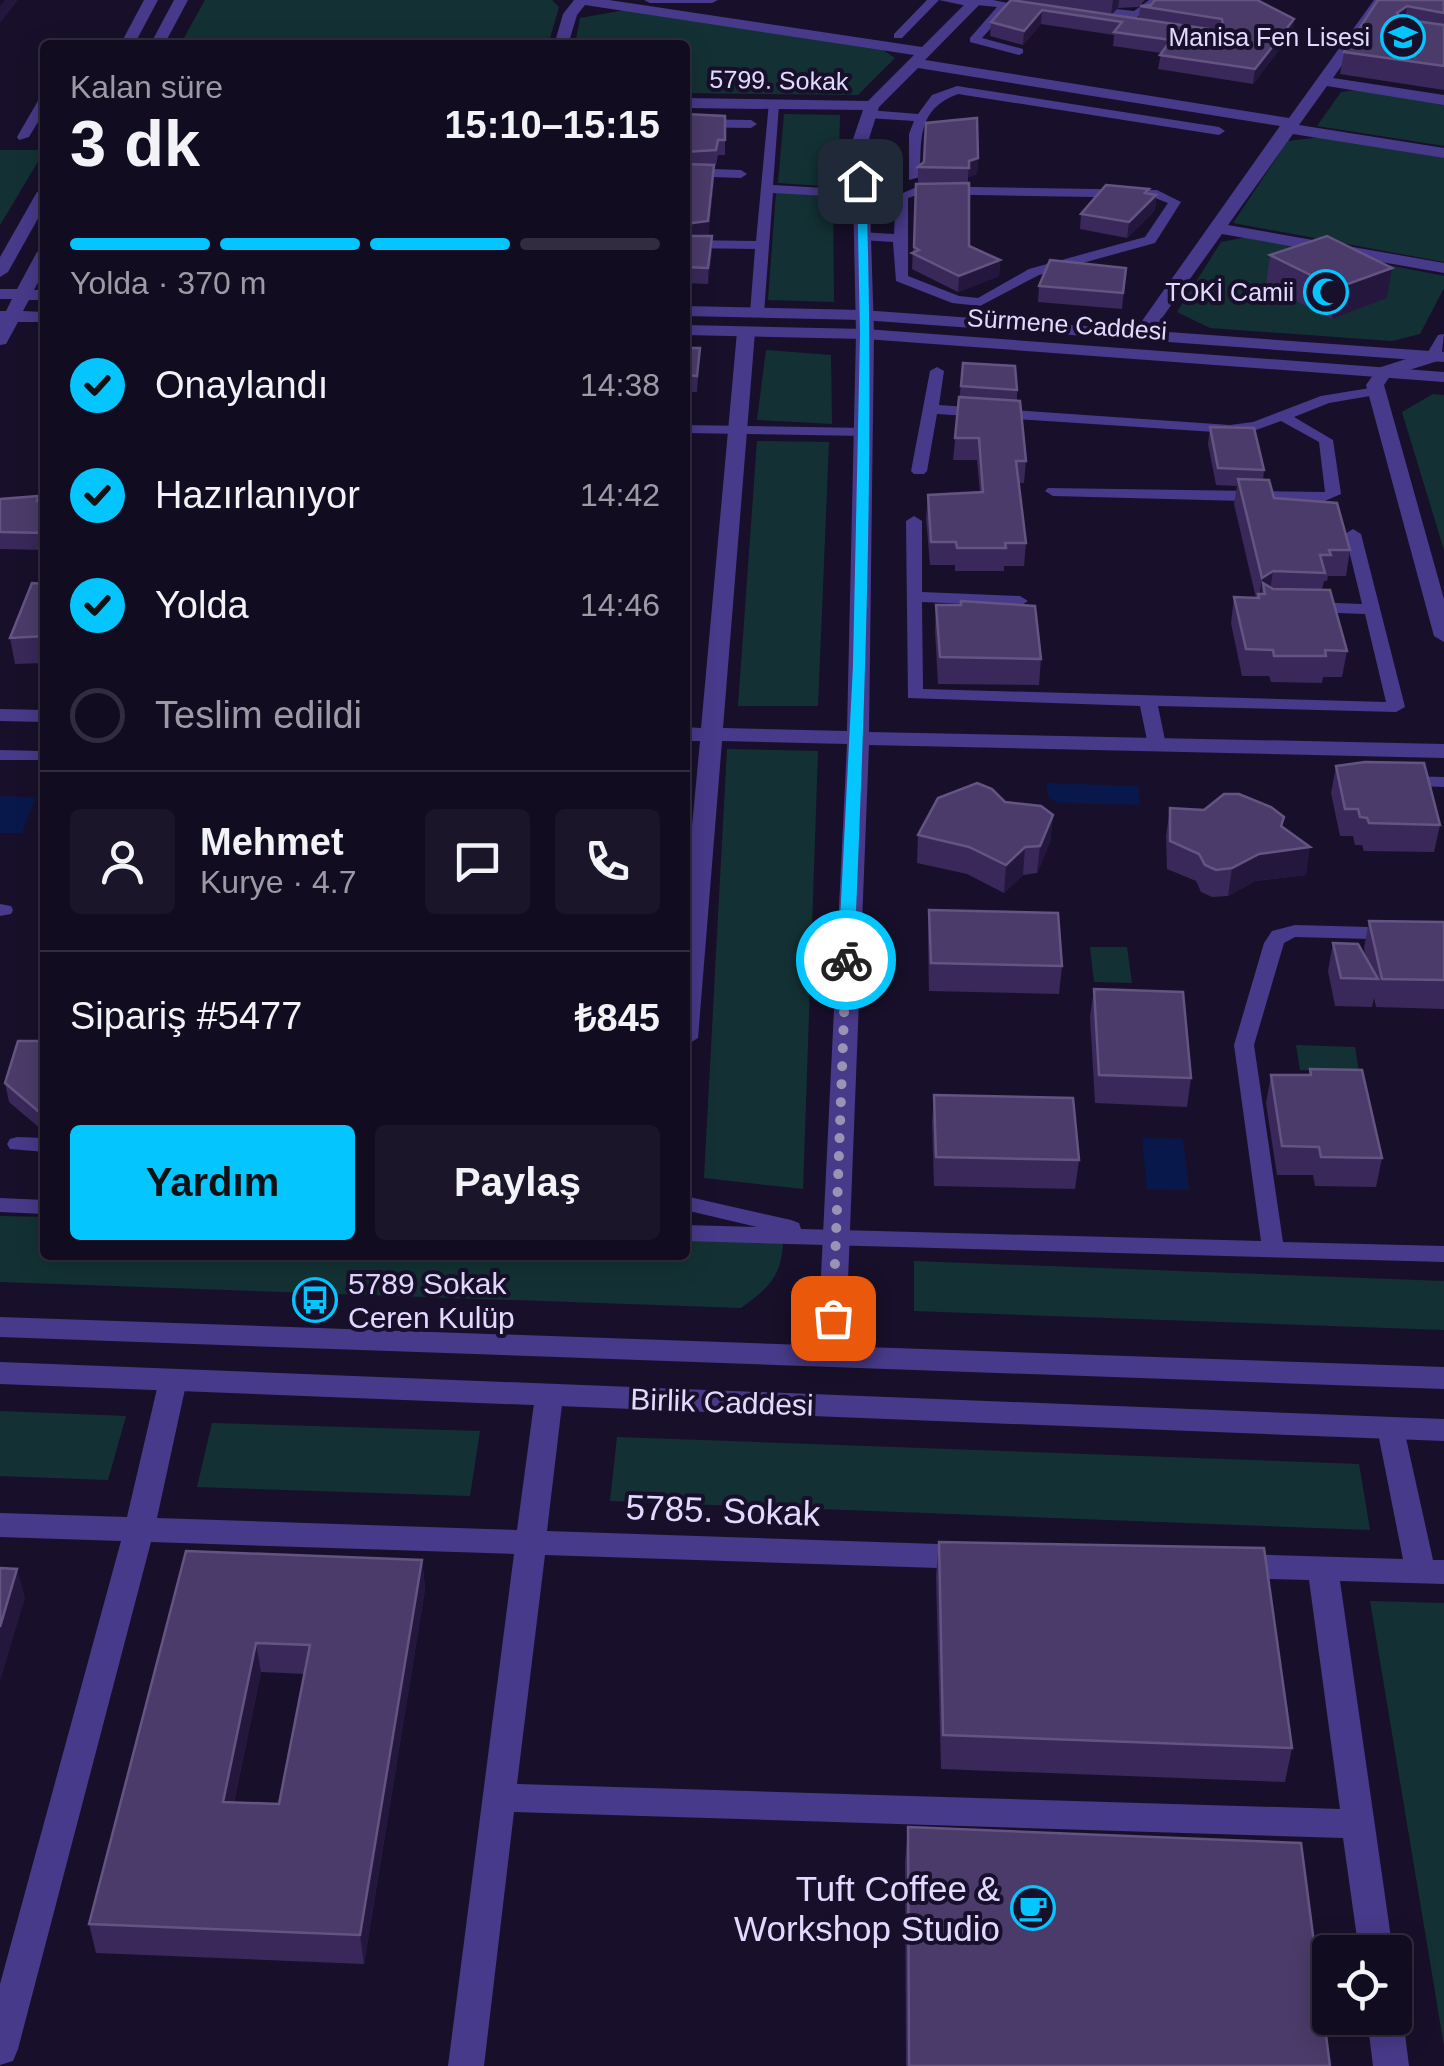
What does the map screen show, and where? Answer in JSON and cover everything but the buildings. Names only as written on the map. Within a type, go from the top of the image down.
[{"type":"street","points":[[130,40],[152,0]]},
{"type":"street","points":[[161,40],[181,0]]},
{"type":"street","points":[[562,40],[570,14],[581,0],[1444,153]]},
{"type":"street","points":[[1142,336],[1288,125],[1381,0]]},
{"type":"street","points":[[832,1357],[843,1011],[858,738],[864,432],[860,142],[870,110],[975,2]]},
{"type":"street","points":[[1323,81],[1444,100]]},
{"type":"street","name":"5799. Sokak","points":[[690,103],[870,110]]},
{"type":"street","points":[[0,272],[40,201]]},
{"type":"street","points":[[1216,228],[1444,268]]},
{"type":"street","points":[[0,340],[6,316],[24,294],[40,262]]},
{"type":"street","points":[[0,294],[40,295]]},
{"type":"street","name":"Sürmene Caddesi","points":[[690,312],[752,322],[1441,351]]},
{"type":"street","points":[[6,316],[40,317]]},
{"type":"street","points":[[690,980],[752,322]]},
{"type":"street","name":"Sürmene Caddesi","points":[[690,329],[752,322]]},
{"type":"street","name":"Sürmene Caddesi","points":[[864,325],[1380,382],[1444,377]]},
{"type":"street","points":[[1441,351],[1380,382],[1444,636]]},
{"type":"street","points":[[0,715],[40,716]]},
{"type":"street","points":[[690,734],[1444,751]]},
{"type":"street","name":"Birlik Caddesi","points":[[0,1327],[1444,1378]]},
{"type":"street","name":"Birlik Caddesi","points":[[0,1374],[1444,1430]]},
{"type":"street","points":[[0,2049],[139,1531],[172,1380]]},
{"type":"street","points":[[466,2066],[549,1396]]},
{"type":"street","points":[[1204,1565],[1432,1571],[1392,1428]]},
{"type":"street","name":"5785. Sokak","points":[[0,1525],[1007,1558]]},
{"type":"street","points":[[1323,1569],[1374,1935]]},
{"type":"street","points":[[500,1796],[1359,1824]]},
{"type":"street","points":[[1387,2035],[1391,2066]]},
{"type":"lane","points":[[650,0],[712,0]]},
{"type":"lane","points":[[898,36],[933,0]]},
{"type":"lane","points":[[944,0],[1044,7],[1028,0]]},
{"type":"lane","points":[[1138,25],[1080,12],[1136,15],[1156,0]]},
{"type":"lane","points":[[1005,5],[974,40],[1019,51]]},
{"type":"lane","points":[[914,177],[914,134],[921,118],[936,98],[957,90],[1219,131]]},
{"type":"lane","points":[[752,322],[773,104]]},
{"type":"lane","points":[[23,137],[40,107]]},
{"type":"lane","points":[[870,110],[921,118]]},
{"type":"lane","points":[[690,123],[752,124]]},
{"type":"lane","points":[[690,172],[741,174]]},
{"type":"lane","points":[[767,188],[860,194]]},
{"type":"lane","points":[[920,190],[1157,194],[1174,202],[1150,240],[1034,272],[980,302],[958,300],[901,278],[900,238],[902,196],[920,190]]},
{"type":"lane","points":[[861,236],[900,238]]},
{"type":"lane","points":[[690,244],[762,246]]},
{"type":"lane","points":[[919,471],[937,371]]},
{"type":"lane","points":[[931,409],[1230,428],[1256,426],[1380,382]]},
{"type":"lane","points":[[1053,491],[1334,494],[1326,440],[1282,416]]},
{"type":"lane","points":[[690,429],[864,432]]},
{"type":"lane","points":[[914,520],[914,694],[1396,707],[1353,534]]},
{"type":"lane","points":[[914,597],[1020,600]]},
{"type":"lane","points":[[1286,607],[1372,609]]},
{"type":"lane","points":[[1148,701],[1156,745]]},
{"type":"lane","points":[[0,755],[40,751]]},
{"type":"lane","points":[[1388,781],[1444,782]]},
{"type":"lane","points":[[1273,1250],[1244,1045],[1274,943],[1279,935],[1295,931],[1444,935]]},
{"type":"lane","points":[[17,1144],[40,1145]]},
{"type":"lane","points":[[690,1204],[836,1239]]},
{"type":"lane","points":[[0,1205],[40,1207]]},
{"type":"lane","points":[[690,1233],[1444,1254]]},
{"type":"green space","points":[[205,0],[552,0],[559,7],[549,40],[183,40]]},
{"type":"green space","points":[[625,10],[883,50],[895,58],[858,95],[690,93],[690,40],[576,40],[580,18]]},
{"type":"green space","points":[[1357,90],[1444,103],[1444,146],[1317,126],[1341,92]]},
{"type":"green space","points":[[784,114],[840,115],[838,187],[778,183]]},
{"type":"green space","points":[[1321,137],[1444,158],[1444,262],[1233,223],[1288,141]]},
{"type":"green space","points":[[0,150],[40,150],[40,158],[0,225]]},
{"type":"green space","points":[[776,192],[833,197],[834,302],[768,300]]},
{"type":"green space","points":[[1247,237],[1444,276],[1444,288],[1420,334],[1392,341],[1210,328],[1177,312],[1221,242]]},
{"type":"green space","points":[[766,350],[831,355],[832,424],[757,420]]},
{"type":"green space","points":[[1433,394],[1444,395],[1444,550],[1402,412]]},
{"type":"green space","points":[[757,441],[829,442],[818,706],[738,706]]},
{"type":"green space","points":[[727,749],[818,751],[803,1189],[704,1178]]},
{"type":"green space","points":[[1090,947],[1127,947],[1132,983],[1094,982]]},
{"type":"green space","points":[[1296,1045],[1355,1047],[1359,1072],[1300,1070]]},
{"type":"green space","points":[[0,1216],[40,1217],[40,1260],[690,1260],[690,1240],[783,1243],[776,1274],[741,1308],[0,1282]]},
{"type":"green space","points":[[914,1261],[1444,1281],[1444,1330],[914,1311]]},
{"type":"green space","points":[[0,1411],[126,1416],[108,1480],[0,1476]]},
{"type":"green space","points":[[212,1423],[480,1431],[470,1496],[197,1487]]},
{"type":"green space","points":[[617,1437],[1359,1464],[1370,1530],[610,1501]]},
{"type":"green space","points":[[1370,1601],[1444,1603],[1444,2046]]},
{"type":"shaded area","points":[[1046,783],[1138,786],[1140,805],[1059,803],[1048,798]]},
{"type":"shaded area","points":[[0,796],[36,797],[22,833],[0,833]]},
{"type":"shaded area","points":[[1142,1138],[1183,1139],[1189,1190],[1147,1189]]},
{"type":"way so far","points":[[833,1318],[846,960]]},
{"type":"place","name":"Manisa Fen Lisesi","points":[[1403,37]]},
{"type":"place","name":"TOKİ Camii","points":[[1326,292]]},
{"type":"place","name":"5789 Sokak Ceren Kulüp","points":[[315,1300]]},
{"type":"place","name":"Tuft Coffee & Workshop Studio","points":[[1033,1908]]},
{"type":"route","points":[[846,960],[858,738],[866,334],[862,316],[860,181]]}]
